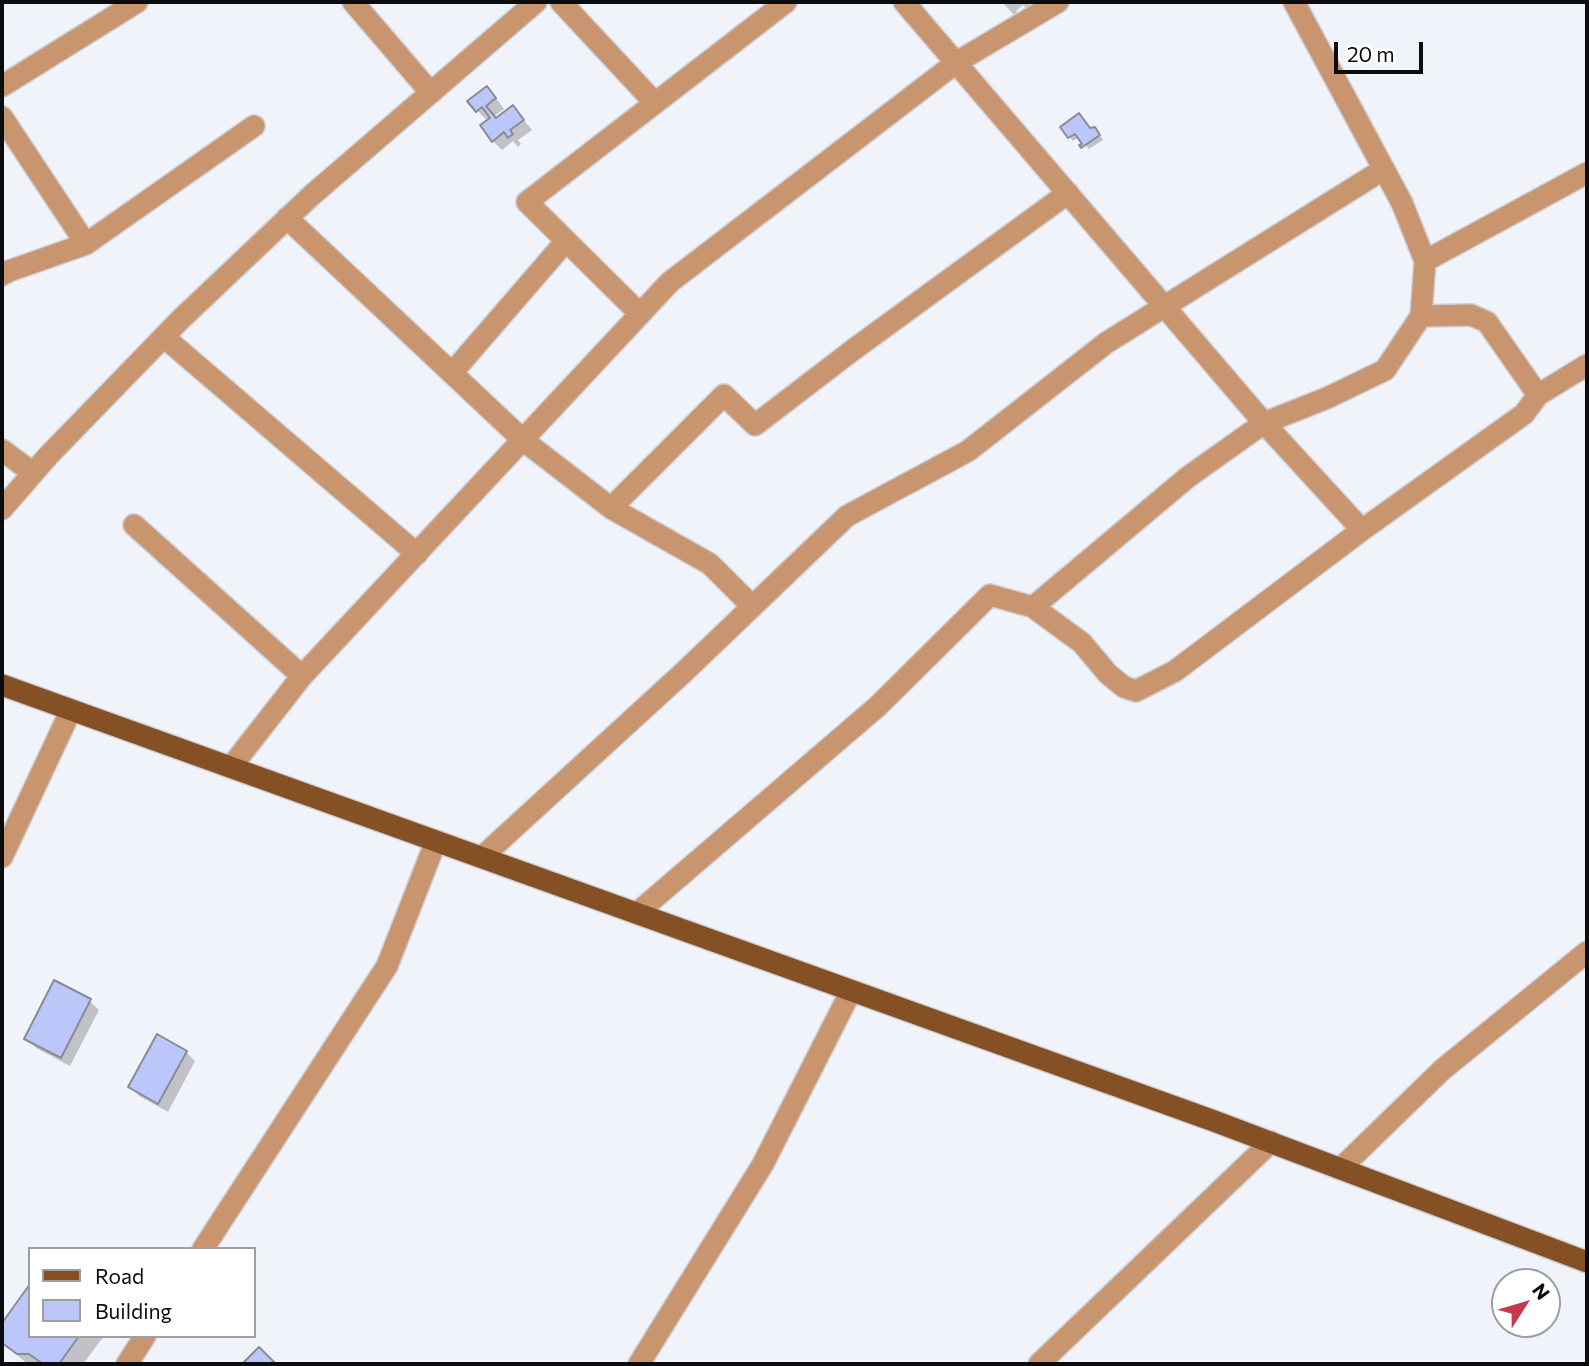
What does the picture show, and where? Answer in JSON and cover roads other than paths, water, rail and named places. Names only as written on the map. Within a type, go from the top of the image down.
[{"type":"main road","points":[[2,685],[1270,1142],[1587,1262]]},
{"type":"street","points":[[2,86],[137,2]]},
{"type":"street","points":[[354,2],[431,93]]},
{"type":"street","points":[[2,509],[164,337],[287,218],[536,2]]},
{"type":"street","points":[[561,2],[655,103]]},
{"type":"street","points":[[640,314],[527,202],[786,2]]},
{"type":"street","points":[[904,2],[1264,423],[1362,530]]},
{"type":"street","points":[[231,767],[302,676],[670,282],[957,62],[1058,2]]},
{"type":"street","points":[[1032,607],[1188,477],[1264,423],[1327,398],[1385,370],[1421,316],[1425,261],[1402,203],[1294,2]]},
{"type":"street","points":[[2,117],[86,244]]},
{"type":"street","points":[[2,275],[86,244],[254,127]]},
{"type":"street","points":[[482,858],[684,673],[847,516],[968,451],[1106,343],[1384,169]]},
{"type":"street","points":[[1425,261],[1587,173]]},
{"type":"street","points":[[611,508],[724,395],[755,425],[1068,192]]},
{"type":"street","points":[[287,218],[523,440],[611,508],[710,565],[752,607]]},
{"type":"street","points":[[452,373],[566,240]]},
{"type":"street","points":[[1421,316],[1471,315],[1487,322],[1538,395]]},
{"type":"street","points":[[164,337],[416,554]]},
{"type":"street","points":[[637,914],[878,706],[990,595],[1032,607],[1082,643],[1108,674],[1124,687],[1136,691],[1175,671],[1362,530],[1524,414],[1538,395],[1587,365]]},
{"type":"street","points":[[2,450],[33,474]]},
{"type":"street","points":[[134,525],[302,676]]},
{"type":"street","points":[[2,857],[71,710]]},
{"type":"street","points":[[203,1247],[387,966],[436,841]]},
{"type":"street","points":[[1340,1169],[1441,1070],[1587,952]]},
{"type":"street","points":[[639,1364],[763,1164],[851,991]]},
{"type":"street","points":[[1039,1364],[1270,1142]]},
{"type":"street","points":[[127,1364],[144,1338]]}]
